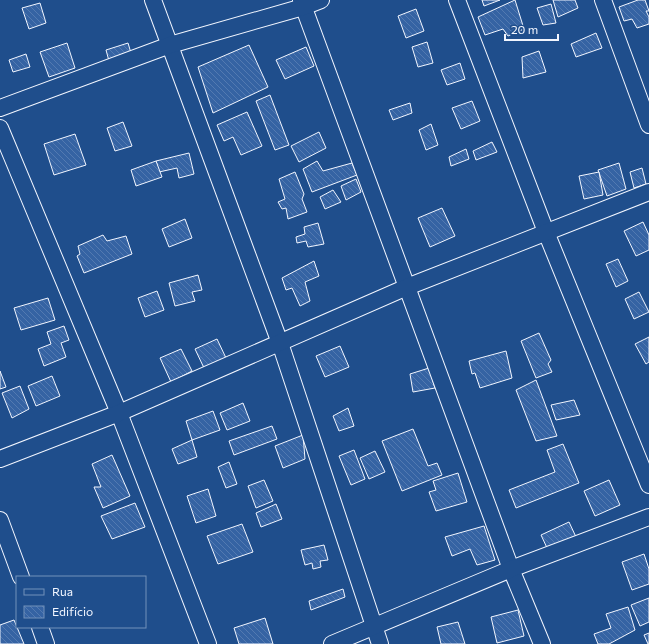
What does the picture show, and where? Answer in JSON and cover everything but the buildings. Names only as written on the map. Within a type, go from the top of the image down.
[{"type":"street","points":[[153,0],[280,343],[380,644]]},
{"type":"street","points":[[0,108],[170,45],[302,4],[321,0]]},
{"type":"street","points":[[457,0],[546,232],[649,485]]},
{"type":"street","points":[[603,0],[649,125]]},
{"type":"street","points":[[302,4],[512,569],[542,644]]},
{"type":"street","points":[[0,128],[119,413],[208,644]]},
{"type":"street","points":[[0,459],[119,413],[407,287],[649,192]]},
{"type":"street","points":[[332,644],[512,569],[649,517]]},
{"type":"street","points":[[0,520],[21,576]]},
{"type":"street","points":[[40,628],[46,644]]}]
